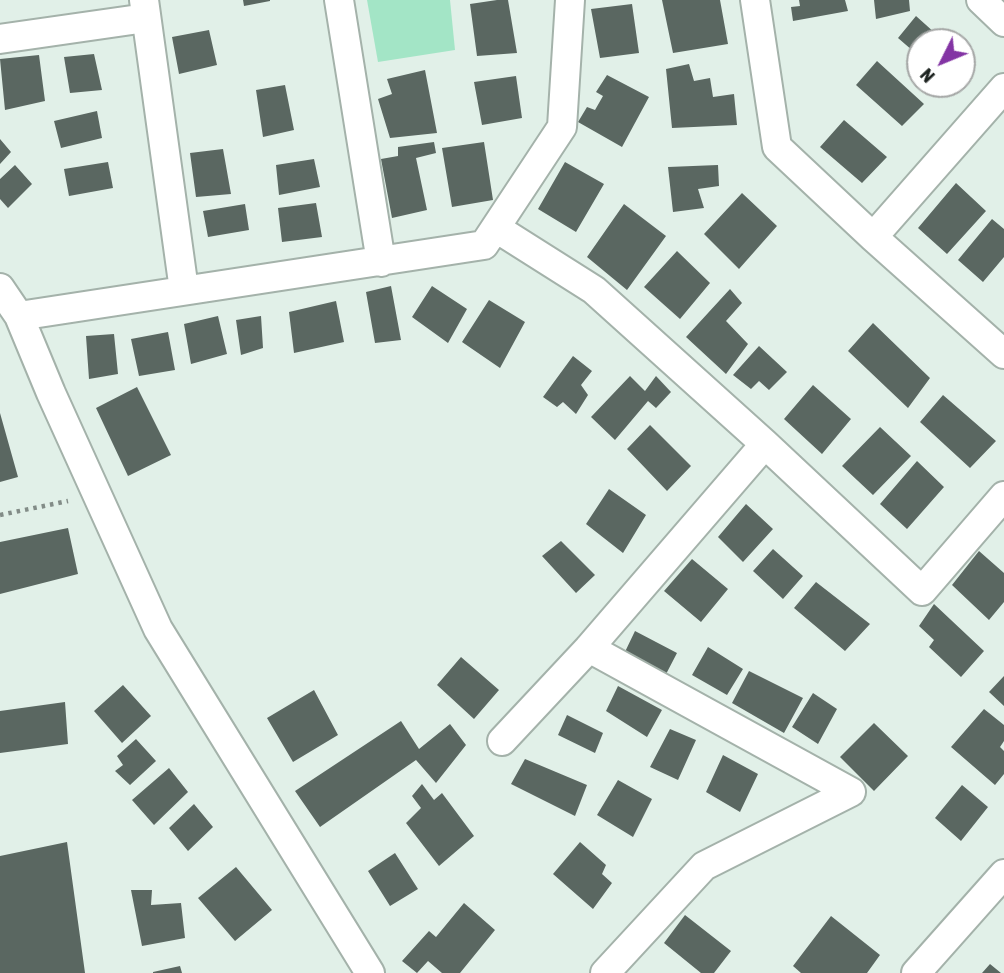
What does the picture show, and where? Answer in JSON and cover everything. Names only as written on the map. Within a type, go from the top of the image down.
[{"type":"street","points":[[339,0],[381,262]]},
{"type":"street","points":[[19,316],[484,245],[562,127],[570,0]]},
{"type":"street","points":[[755,0],[778,147],[873,237],[1004,354]]},
{"type":"street","points":[[981,0],[1004,22]]},
{"type":"street","points":[[0,38],[145,9],[184,290]]},
{"type":"street","points":[[873,237],[1004,88]]},
{"type":"street","points":[[496,228],[594,290],[765,444],[922,591],[1004,496]]},
{"type":"street","points":[[0,288],[19,316],[158,629],[370,973]]},
{"type":"street","points":[[502,741],[589,648],[765,444]]},
{"type":"street","points":[[589,648],[850,792],[704,866],[605,973]]},
{"type":"street","points":[[916,973],[1004,874]]},
{"type":"path","points":[[0,515],[97,495]]},
{"type":"green space","points":[[367,0],[450,0],[455,50],[378,62]]},
{"type":"building","points":[[243,0],[270,0],[270,1],[244,6]]},
{"type":"building","points":[[508,0],[517,53],[477,56],[470,4]]},
{"type":"building","points":[[662,0],[720,0],[728,44],[673,53]]},
{"type":"building","points":[[799,0],[845,0],[848,11],[793,21],[791,7],[800,6]]},
{"type":"building","points":[[874,0],[909,0],[910,11],[876,19]]},
{"type":"building","points":[[632,4],[639,53],[600,58],[591,9]]},
{"type":"building","points":[[916,16],[929,28],[906,28]]},
{"type":"building","points":[[906,28],[906,45],[898,38]]},
{"type":"building","points":[[209,30],[217,65],[179,74],[172,37]]},
{"type":"building","points":[[94,54],[102,90],[70,93],[64,57]]},
{"type":"building","points":[[39,55],[45,101],[5,110],[0,59]]},
{"type":"building","points":[[877,61],[906,88],[906,98],[917,98],[924,104],[902,126],[856,85]]},
{"type":"building","points":[[689,64],[694,81],[710,78],[713,97],[734,94],[737,125],[672,128],[666,69]]},
{"type":"building","points":[[425,70],[437,133],[390,138],[378,99],[392,94],[387,79]]},
{"type":"building","points":[[607,75],[649,97],[622,147],[578,122],[587,107],[595,110],[603,96],[596,92]]},
{"type":"building","points":[[516,76],[522,118],[482,125],[474,82]]},
{"type":"building","points":[[285,85],[294,130],[263,137],[256,90]]},
{"type":"building","points":[[97,111],[102,138],[61,148],[54,121]]},
{"type":"building","points":[[844,120],[887,157],[862,183],[820,147]]},
{"type":"building","points":[[0,139],[11,152],[0,164]]},
{"type":"building","points":[[434,142],[436,153],[416,158],[427,210],[392,218],[381,159],[398,156],[398,147]]},
{"type":"building","points":[[484,142],[493,200],[452,207],[442,148]]},
{"type":"building","points":[[223,149],[231,194],[196,197],[190,153]]},
{"type":"building","points":[[314,159],[320,187],[279,195],[276,165]]},
{"type":"building","points":[[108,162],[113,188],[69,196],[64,169]]},
{"type":"building","points":[[565,162],[604,184],[576,232],[538,209]]},
{"type":"building","points":[[15,165],[32,184],[8,208],[0,199],[0,179]]},
{"type":"building","points":[[718,165],[719,186],[698,189],[704,208],[673,212],[668,167]]},
{"type":"building","points":[[956,183],[986,211],[947,254],[918,228]]},
{"type":"building","points":[[742,193],[777,226],[739,269],[704,234]]},
{"type":"building","points":[[316,203],[322,237],[282,242],[278,208]]},
{"type":"building","points":[[245,204],[249,230],[208,237],[203,211]]},
{"type":"building","points":[[624,204],[666,236],[627,290],[587,257]]},
{"type":"building","points":[[992,219],[1004,229],[1004,257],[983,282],[958,260]]},
{"type":"building","points":[[677,251],[710,283],[680,319],[644,287]]},
{"type":"building","points":[[391,286],[401,340],[375,343],[366,292]]},
{"type":"building","points":[[432,286],[467,309],[448,343],[412,317]]},
{"type":"building","points":[[730,289],[742,303],[726,321],[748,344],[726,374],[686,337]]},
{"type":"building","points":[[489,300],[525,322],[500,368],[462,342]]},
{"type":"building","points":[[336,301],[344,342],[294,353],[289,312]]},
{"type":"building","points":[[218,316],[227,354],[191,364],[184,324]]},
{"type":"building","points":[[261,316],[263,348],[241,355],[236,320]]},
{"type":"building","points":[[873,323],[930,378],[908,408],[848,351]]},
{"type":"building","points":[[168,332],[175,370],[139,376],[131,339]]},
{"type":"building","points":[[114,334],[118,374],[89,379],[86,336]]},
{"type":"building","points":[[759,346],[787,372],[769,390],[759,381],[751,389],[733,375]]},
{"type":"building","points":[[573,356],[592,371],[581,385],[588,395],[576,414],[563,402],[557,407],[543,397]]},
{"type":"building","points":[[630,376],[645,391],[656,376],[671,392],[656,408],[648,401],[615,440],[591,417]]},
{"type":"building","points":[[813,385],[851,419],[822,454],[784,419]]},
{"type":"building","points":[[137,387],[171,455],[128,476],[96,408]]},
{"type":"building","points":[[943,395],[996,441],[970,468],[920,422]]},
{"type":"building","points":[[0,413],[18,477],[0,482]]},
{"type":"building","points":[[650,425],[691,466],[667,491],[627,449]]},
{"type":"building","points":[[880,427],[911,456],[873,495],[842,466]]},
{"type":"building","points":[[917,461],[944,487],[907,529],[880,504]]},
{"type":"building","points":[[609,489],[646,515],[623,553],[586,524]]},
{"type":"building","points":[[746,504],[773,529],[743,562],[718,537]]},
{"type":"building","points":[[68,528],[78,574],[0,594],[0,542]]},
{"type":"building","points":[[561,541],[595,575],[576,593],[542,556]]},
{"type":"building","points":[[773,549],[803,576],[783,599],[753,571]]},
{"type":"building","points":[[979,551],[1004,573],[1004,602],[989,620],[952,585]]},
{"type":"building","points":[[692,559],[728,589],[701,622],[664,591]]},
{"type":"building","points":[[816,582],[870,624],[845,651],[794,608]]},
{"type":"building","points":[[934,604],[984,651],[961,677],[929,647],[934,640],[919,626]]},
{"type":"building","points":[[635,631],[677,653],[664,678],[623,656]]},
{"type":"building","points":[[708,647],[743,669],[727,695],[692,675]]},
{"type":"building","points":[[461,657],[499,690],[474,719],[437,685]]},
{"type":"building","points":[[749,671],[803,698],[784,733],[732,703]]},
{"type":"building","points":[[1004,676],[1004,706],[989,692]]},
{"type":"building","points":[[123,685],[151,716],[122,743],[94,711]]},
{"type":"building","points":[[618,686],[662,710],[647,737],[606,711]]},
{"type":"building","points":[[314,690],[338,735],[293,762],[267,718]]},
{"type":"building","points":[[813,693],[837,709],[818,744],[792,727]]},
{"type":"building","points":[[65,702],[68,744],[0,753],[0,711]]},
{"type":"building","points":[[984,709],[1004,725],[1004,741],[1000,747],[1004,751],[1004,774],[995,785],[951,747]]},
{"type":"building","points":[[567,715],[603,733],[595,753],[558,735]]},
{"type":"building","points":[[401,721],[419,749],[450,724],[466,745],[436,783],[416,760],[320,827],[295,791]]},
{"type":"building","points":[[874,723],[908,756],[874,791],[840,757]]},
{"type":"building","points":[[670,729],[696,740],[678,780],[650,767]]},
{"type":"building","points":[[136,739],[156,761],[130,785],[115,771],[123,765],[117,756]]},
{"type":"building","points":[[723,755],[758,774],[740,812],[706,792]]},
{"type":"building","points":[[525,759],[587,785],[575,816],[511,784]]},
{"type":"building","points":[[169,768],[188,792],[154,825],[132,800]]},
{"type":"building","points":[[618,780],[652,799],[633,837],[597,815]]},
{"type":"building","points":[[422,784],[434,800],[442,793],[474,836],[439,866],[406,823],[421,808],[412,796]]},
{"type":"building","points":[[962,785],[988,807],[961,841],[935,818]]},
{"type":"building","points":[[194,804],[213,827],[188,851],[169,828]]},
{"type":"building","points":[[67,842],[85,973],[0,973],[0,856]]},
{"type":"building","points":[[580,842],[606,865],[602,874],[612,883],[593,909],[553,874]]},
{"type":"building","points":[[395,853],[418,889],[390,906],[368,871]]},
{"type":"building","points":[[236,867],[272,910],[235,941],[198,898]]},
{"type":"building","points":[[131,890],[152,890],[151,905],[181,903],[185,938],[142,946]]},
{"type":"building","points":[[464,903],[495,930],[460,973],[442,973],[428,961],[417,973],[402,961],[429,931],[436,937]]},
{"type":"building","points":[[685,915],[731,951],[714,973],[701,973],[664,943]]},
{"type":"building","points":[[831,916],[880,955],[867,973],[801,973],[793,966]]},
{"type":"building","points":[[990,964],[1001,973],[982,973]]},
{"type":"building","points":[[180,966],[182,973],[153,973],[153,972]]}]
